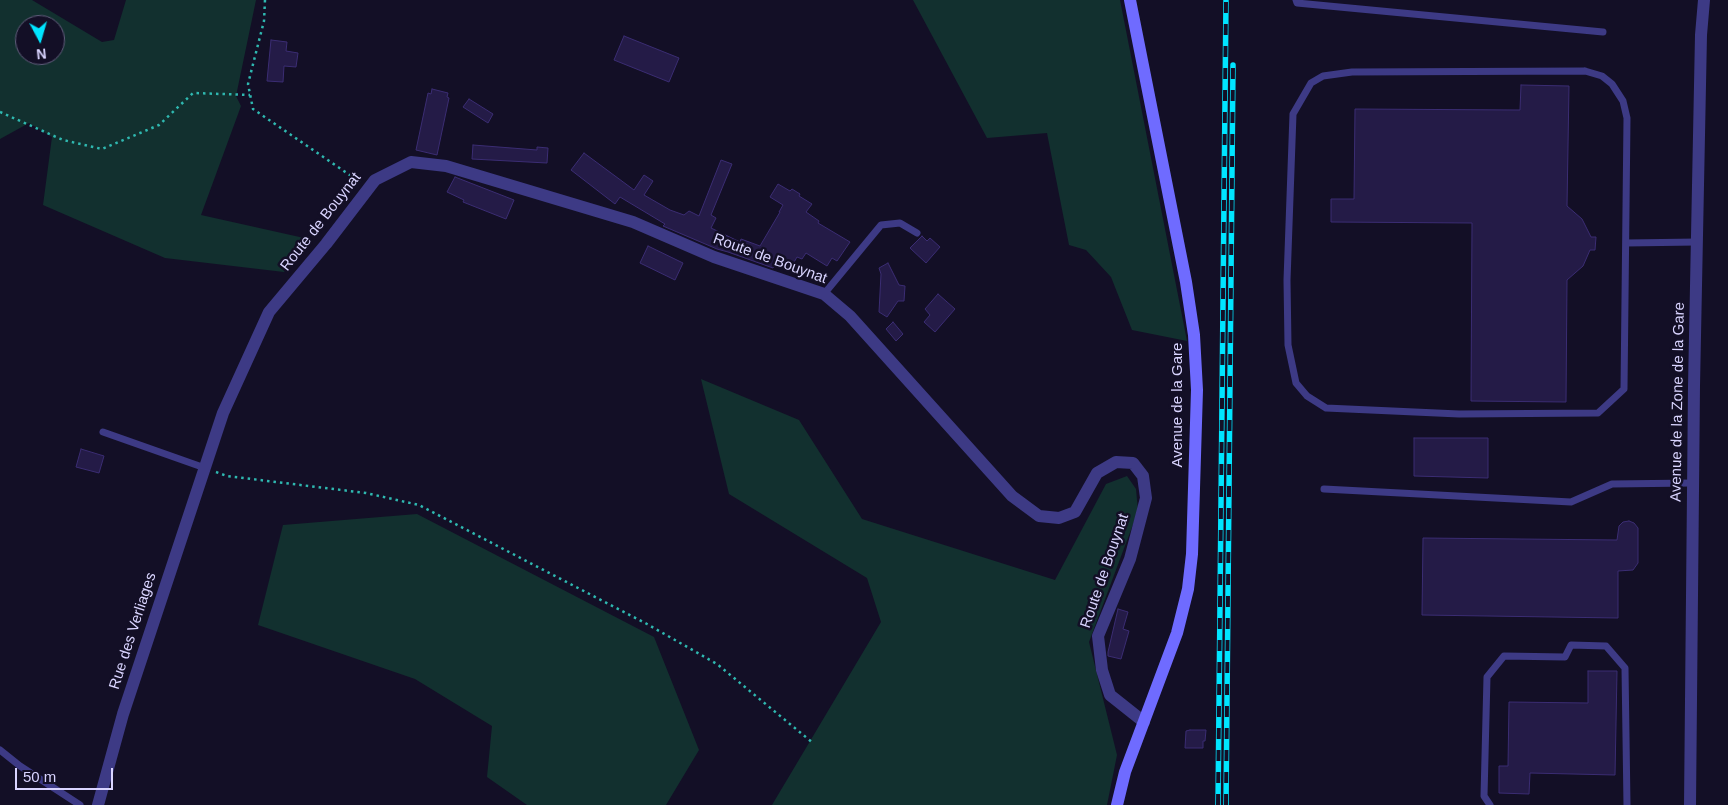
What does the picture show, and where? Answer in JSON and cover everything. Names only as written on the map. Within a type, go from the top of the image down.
[{"type":"street","name":"Avenue de la Gare","points":[[1117,805],[1125,772],[1177,633],[1188,589],[1192,554],[1196,390],[1194,335],[1186,282],[1130,0]]},
{"type":"street","name":"Avenue de la Zone de la Gare","points":[[1690,805],[1700,35],[1704,0]]},
{"type":"street","name":"Route de Bouynat","points":[[205,468],[223,414],[269,312],[326,244],[375,180],[411,162],[446,166],[633,222],[714,257],[824,294],[850,316],[1012,496],[1038,516],[1059,518],[1075,512],[1097,473],[1116,462],[1133,463],[1143,476],[1146,498],[1130,559],[1098,636],[1102,670],[1110,695],[1144,722]]},
{"type":"street","name":"Rue des Verliages","points":[[98,805],[122,714],[205,468]]},
{"type":"lane","points":[[1296,0],[1297,3],[1603,32]]},
{"type":"lane","points":[[1585,71],[1602,76],[1612,84],[1623,101],[1627,118],[1626,243],[1624,389],[1598,413],[1459,414],[1326,408],[1307,396],[1296,383],[1288,345],[1287,289],[1292,114],[1311,83],[1323,76],[1352,72],[1585,71]]},
{"type":"lane","points":[[824,294],[881,225],[900,223],[917,233]]},
{"type":"lane","points":[[1626,243],[1697,242]]},
{"type":"lane","points":[[103,432],[205,468]]},
{"type":"lane","points":[[1324,488],[1571,502],[1612,484],[1693,483]]},
{"type":"lane","points":[[1490,805],[1484,796],[1486,677],[1504,656],[1565,657],[1571,645],[1606,646],[1625,668],[1627,805]]},
{"type":"lane","points":[[0,750],[20,766],[80,805]]},
{"type":"path","points":[[265,0],[264,21],[248,84],[253,109],[368,189]]},
{"type":"path","points":[[0,112],[63,140],[102,149],[159,125],[193,93],[250,95]]},
{"type":"path","points":[[205,468],[227,476],[366,493],[419,505],[647,624],[717,664],[813,743]]},
{"type":"green space","points":[[0,0],[32,0],[57,15],[15,15],[15,65],[65,65],[65,20],[102,42],[114,40],[126,0],[256,0],[236,96],[241,106],[201,215],[313,240],[284,272],[165,258],[43,205],[52,137],[29,123],[0,139]]},
{"type":"green space","points":[[913,0],[1120,0],[1187,341],[1132,330],[1111,277],[1086,250],[1069,245],[1047,133],[987,138]]},
{"type":"green space","points":[[701,379],[799,420],[862,519],[1055,580],[1106,484],[1127,476],[1136,489],[1138,511],[1089,642],[1117,755],[1107,805],[772,805],[881,622],[867,578],[729,494]]},
{"type":"green space","points":[[417,514],[654,637],[699,750],[666,805],[527,805],[487,777],[492,726],[415,679],[258,625],[283,525]]},
{"type":"building","points":[[624,36],[679,58],[669,82],[614,60]]},
{"type":"building","points":[[271,40],[287,42],[286,51],[298,53],[296,67],[284,66],[283,82],[267,81]]},
{"type":"building","points":[[1521,85],[1569,86],[1567,206],[1582,219],[1591,237],[1596,237],[1595,250],[1590,250],[1583,266],[1567,280],[1566,402],[1471,401],[1472,223],[1331,222],[1331,199],[1354,199],[1355,109],[1520,110]]},
{"type":"building","points":[[432,89],[448,93],[447,97],[449,98],[437,155],[416,150],[428,93],[431,94]]},
{"type":"building","points":[[469,99],[493,114],[488,123],[463,107]]},
{"type":"building","points":[[473,145],[537,150],[537,147],[548,148],[547,163],[472,159]]},
{"type":"building","points":[[584,153],[634,190],[644,175],[653,181],[644,195],[670,210],[684,215],[689,211],[699,216],[721,160],[732,164],[711,215],[716,218],[711,228],[740,242],[741,239],[760,246],[783,205],[770,197],[778,184],[800,194],[799,196],[812,204],[806,212],[819,221],[818,223],[850,242],[837,261],[832,258],[827,266],[806,253],[802,259],[797,257],[789,271],[776,263],[773,268],[717,249],[663,226],[665,224],[620,197],[615,204],[571,170]]},
{"type":"building","points":[[455,177],[514,200],[506,219],[463,202],[464,200],[447,192]]},
{"type":"building","points":[[922,236],[927,241],[930,238],[940,247],[926,263],[910,248]]},
{"type":"building","points":[[648,246],[683,263],[675,280],[640,263]]},
{"type":"building","points":[[888,263],[899,285],[905,286],[904,301],[898,301],[887,317],[879,312],[881,274],[879,268]]},
{"type":"building","points":[[938,294],[955,309],[935,332],[924,322],[930,315],[925,309]]},
{"type":"building","points":[[893,322],[903,334],[896,341],[886,329]]},
{"type":"building","points":[[1414,438],[1488,438],[1488,478],[1414,476]]},
{"type":"building","points":[[81,449],[104,456],[99,473],[76,467]]},
{"type":"building","points":[[1629,521],[1638,528],[1638,563],[1633,570],[1618,571],[1618,618],[1422,615],[1423,538],[1617,540],[1619,526],[1623,522]]},
{"type":"building","points":[[1118,609],[1128,612],[1123,629],[1129,631],[1121,659],[1108,656]]},
{"type":"building","points":[[1588,671],[1617,671],[1615,775],[1530,773],[1529,794],[1499,793],[1499,766],[1508,766],[1509,702],[1588,703]]},
{"type":"building","points":[[1206,730],[1203,748],[1185,748],[1186,731]]},
{"type":"railway","points":[[1218,805],[1226,0]]},
{"type":"railway","points":[[1226,805],[1233,65]]}]
